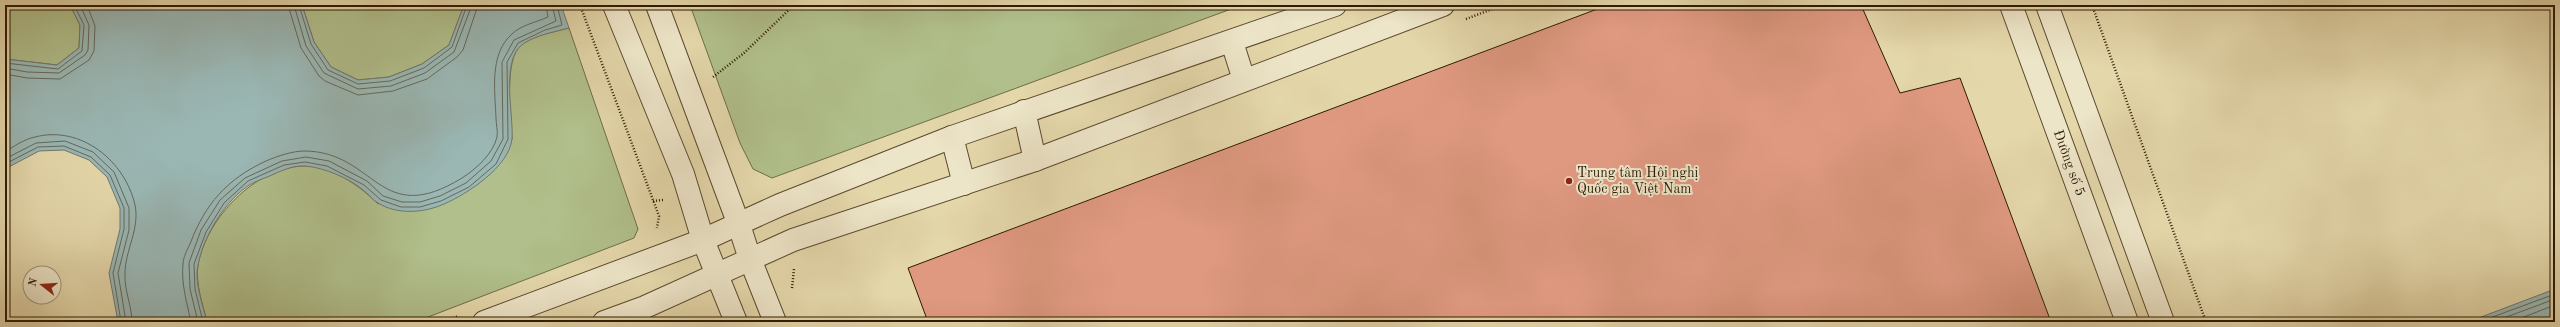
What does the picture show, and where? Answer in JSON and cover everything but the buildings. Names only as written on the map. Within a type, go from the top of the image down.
[{"type":"lane","points":[[614,5],[683,174],[703,240],[736,322]]},
{"type":"lane","points":[[658,5],[739,225],[750,259],[776,322]]},
{"type":"lane","points":[[484,322],[703,240],[739,225],[780,204],[952,137],[1024,111],[1232,42],[1335,5]]},
{"type":"lane","points":[[604,322],[645,307],[793,240],[1035,160],[1443,5]]},
{"type":"lane","name":"Đường số 5","points":[[2011,5],[2127,322]]},
{"type":"lane","points":[[2047,5],[2163,322]]},
{"type":"lane","points":[[1232,42],[1244,80]]},
{"type":"lane","points":[[1024,111],[1035,160]]},
{"type":"lane","points":[[952,137],[964,184]]},
{"type":"path","points":[[580,5],[659,216],[657,231]]},
{"type":"path","points":[[709,71],[711,79],[744,53],[794,5]]},
{"type":"path","points":[[2092,5],[2206,322]]},
{"type":"path","points":[[442,322],[464,314]]},
{"type":"green space","points":[[5,5],[70,5],[80,25],[79,48],[57,65],[5,59]]},
{"type":"green space","points":[[302,5],[464,5],[449,45],[422,64],[389,77],[358,80],[331,67],[314,42]]},
{"type":"green space","points":[[690,5],[1242,5],[772,178],[753,169],[740,143]]},
{"type":"green space","points":[[569,28],[638,229],[634,238],[415,322],[207,322],[200,294],[197,272],[203,248],[211,230],[222,214],[251,186],[268,175],[286,169],[304,166],[314,167],[335,173],[344,178],[363,190],[378,204],[512,140],[510,75],[512,62],[516,52],[522,44],[533,38]]},
{"type":"water","points":[[70,5],[302,5],[314,42],[331,67],[358,80],[389,77],[422,64],[449,45],[464,5],[561,5],[569,28],[534,38],[523,44],[516,52],[512,62],[510,75],[512,139],[509,149],[503,160],[486,178],[464,194],[436,207],[419,211],[402,211],[385,207],[356,185],[343,177],[328,171],[306,166],[285,169],[251,184],[242,191],[224,209],[211,230],[201,254],[197,272],[200,294],[207,322],[118,322],[109,273],[120,229],[120,208],[107,177],[89,160],[64,150],[39,151],[5,169],[5,59],[57,65],[79,48],[80,25]]},
{"type":"water","points":[[2555,289],[2555,322],[2468,322]]},
{"type":"place","name":"Trung tâm Hội nghị Quốc gia Việt Nam","points":[[1569,181]]}]
